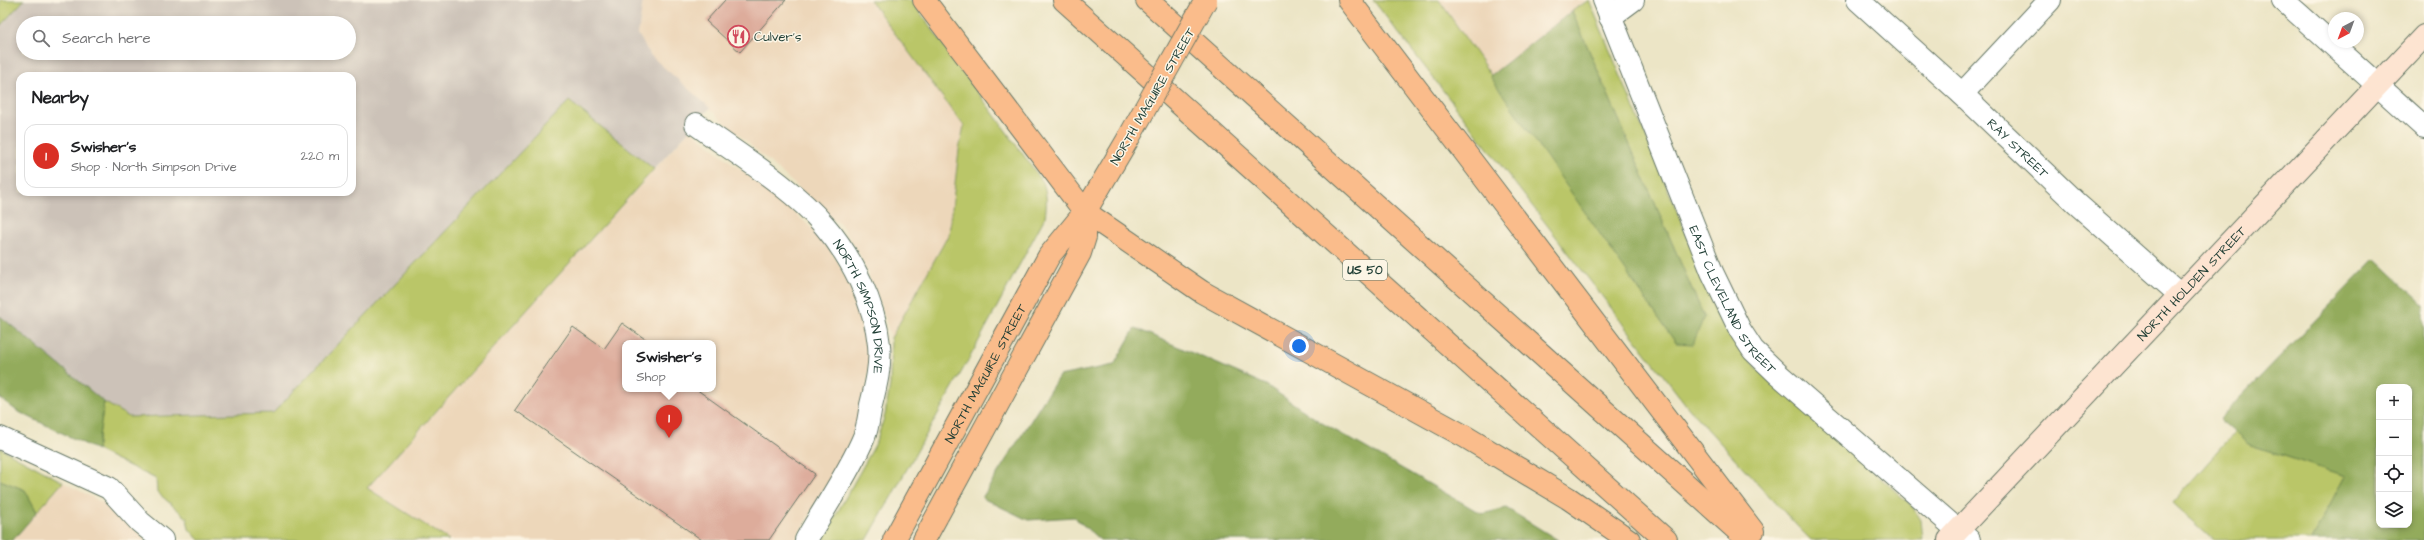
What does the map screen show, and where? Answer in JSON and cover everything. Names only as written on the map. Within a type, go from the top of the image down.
[{"type":"main road","points":[[924,0],[1085,212],[1202,292],[1464,436],[1568,498],[1629,540]]},
{"type":"main road","name":"US 50","points":[[1064,0],[1666,540]]},
{"type":"main road","points":[[1147,0],[1748,540]]},
{"type":"main road","name":"NORTH MAGUIRE STREET","points":[[894,540],[1049,256],[1085,212],[1206,0]]},
{"type":"main road","points":[[1349,0],[1760,540]]},
{"type":"main road","name":"NORTH HOLDEN STREET","points":[[1959,537],[2179,294],[2424,36]]},
{"type":"main road","name":"NORTH MAGUIRE STREET","points":[[924,540],[1080,253],[1085,237],[1085,212]]},
{"type":"street","points":[[1607,8],[1633,0]]},
{"type":"street","name":"RAY STREET","points":[[1858,0],[1962,94],[2077,204],[2179,294]]},
{"type":"street","points":[[1962,94],[2050,0]]},
{"type":"street","points":[[2283,0],[2424,127]]},
{"type":"street","name":"EAST CLEVELAND STREET","points":[[1607,8],[1712,272],[1740,330],[1753,350],[1959,537]]},
{"type":"street","name":"NORTH SIMPSON DRIVE","points":[[696,124],[762,172],[805,206],[825,225],[861,281],[873,316],[879,345],[878,374],[865,435],[856,455],[806,540]]},
{"type":"street","points":[[0,438],[109,488],[140,522],[162,540]]},
{"type":"shaded area","points":[[24,0],[643,0],[638,34],[650,55],[710,108],[654,169],[569,101],[273,413],[129,417],[104,402],[0,316],[0,26]]},
{"type":"shaded area","points":[[643,0],[870,0],[965,126],[959,150],[949,234],[891,338],[881,304],[859,253],[843,227],[650,56],[638,34]]},
{"type":"shaded area","points":[[1439,0],[1586,0],[1490,76]]},
{"type":"shaded area","points":[[690,130],[784,204],[816,232],[838,262],[865,320],[869,359],[867,388],[859,420],[846,450],[795,540],[449,540],[367,488]]},
{"type":"shaded area","points":[[63,482],[101,502],[148,540],[13,540]]},
{"type":"green space","points":[[0,0],[24,0],[0,26]]},
{"type":"green space","points":[[870,0],[911,0],[1043,182],[1046,195],[1046,208],[1045,217],[975,348],[867,540],[822,540],[875,445],[885,415],[890,385],[891,338],[949,234],[959,150],[964,126]]},
{"type":"green space","points":[[1373,0],[1439,0],[1676,343],[1704,317],[1572,11],[1589,0],[1721,317],[1738,348],[1761,372],[1912,506],[1921,520],[1923,540],[1811,540],[1690,410]]},
{"type":"green space","points":[[1572,11],[1704,317],[1693,344],[1676,343],[1490,76]]},
{"type":"green space","points":[[569,101],[654,169],[367,488],[449,540],[199,540],[189,529],[187,518],[157,492],[156,479],[97,450],[104,402],[129,417],[273,413]]},
{"type":"green space","points":[[2375,259],[2424,305],[2424,540],[2311,540],[2345,476],[2248,444],[2219,419]]},
{"type":"green space","points":[[0,316],[104,402],[97,450],[17,411],[0,398]]},
{"type":"green space","points":[[1135,328],[1266,385],[1322,423],[1482,514],[1506,508],[1558,540],[1100,540],[1074,517],[1028,520],[982,498],[1059,376],[1114,365]]},
{"type":"green space","points":[[2235,432],[2248,444],[2345,476],[2311,540],[2213,540],[2172,503]]},
{"type":"green space","points":[[0,448],[63,482],[37,512],[25,490],[0,480]]},
{"type":"green space","points":[[0,480],[25,490],[37,512],[13,540],[0,540]]},
{"type":"building","name":"Culver's","points":[[725,0],[786,0],[740,52],[706,21]]},
{"type":"building","points":[[622,323],[647,340],[622,340],[622,392],[700,392],[815,474],[769,540],[702,540],[515,410],[573,327],[604,349]]},
{"type":"place","name":"Culver's","points":[[738,36]]},
{"type":"place","name":"Swisher's","points":[[669,438]]}]
